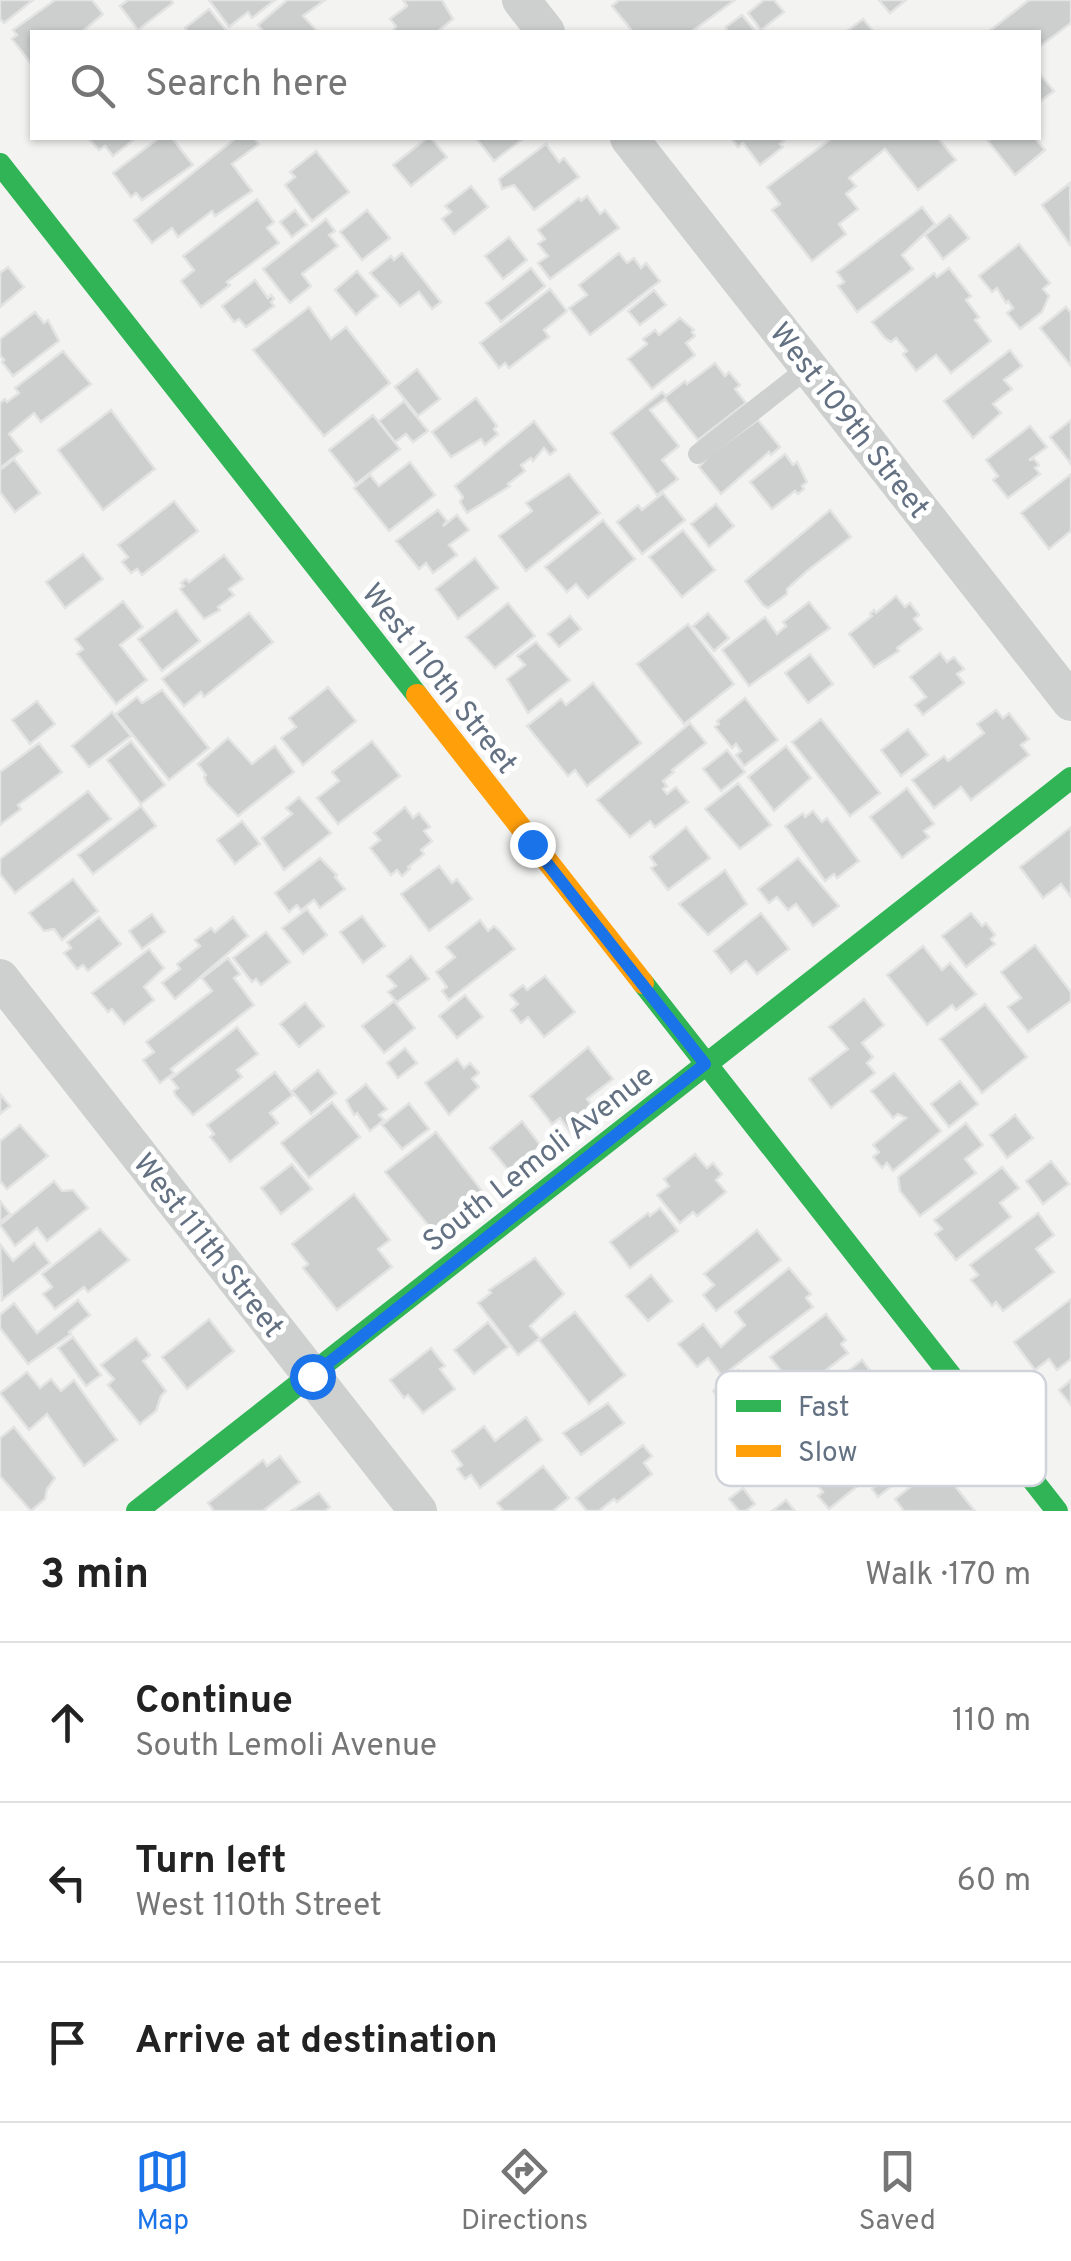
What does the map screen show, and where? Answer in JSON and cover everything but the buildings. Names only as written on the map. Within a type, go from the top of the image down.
[{"type":"street","points":[[521,0],[544,30]]},
{"type":"street","name":"West 109th Street","points":[[631,140],[1071,702]]},
{"type":"street","name":"West 110th Street","points":[[0,164],[947,1371]]},
{"type":"street","name":"South Lemoli Avenue","points":[[136,1511],[1071,778]]},
{"type":"street","name":"West 111th Street","points":[[0,978],[418,1511]]},
{"type":"street","name":"West 110th Street","points":[[1037,1486],[1057,1511]]},
{"type":"lane","points":[[698,454],[808,367]]},
{"type":"traffic: fast","points":[[0,164],[417,695]]},
{"type":"traffic: fast","points":[[137,1511],[1071,778]]},
{"type":"traffic: fast","points":[[643,983],[947,1371]]},
{"type":"traffic: fast","points":[[1037,1486],[1057,1511]]},
{"type":"traffic: slow","points":[[417,695],[643,983]]},
{"type":"route","points":[[312,1376],[705,1064],[532,844]]}]
